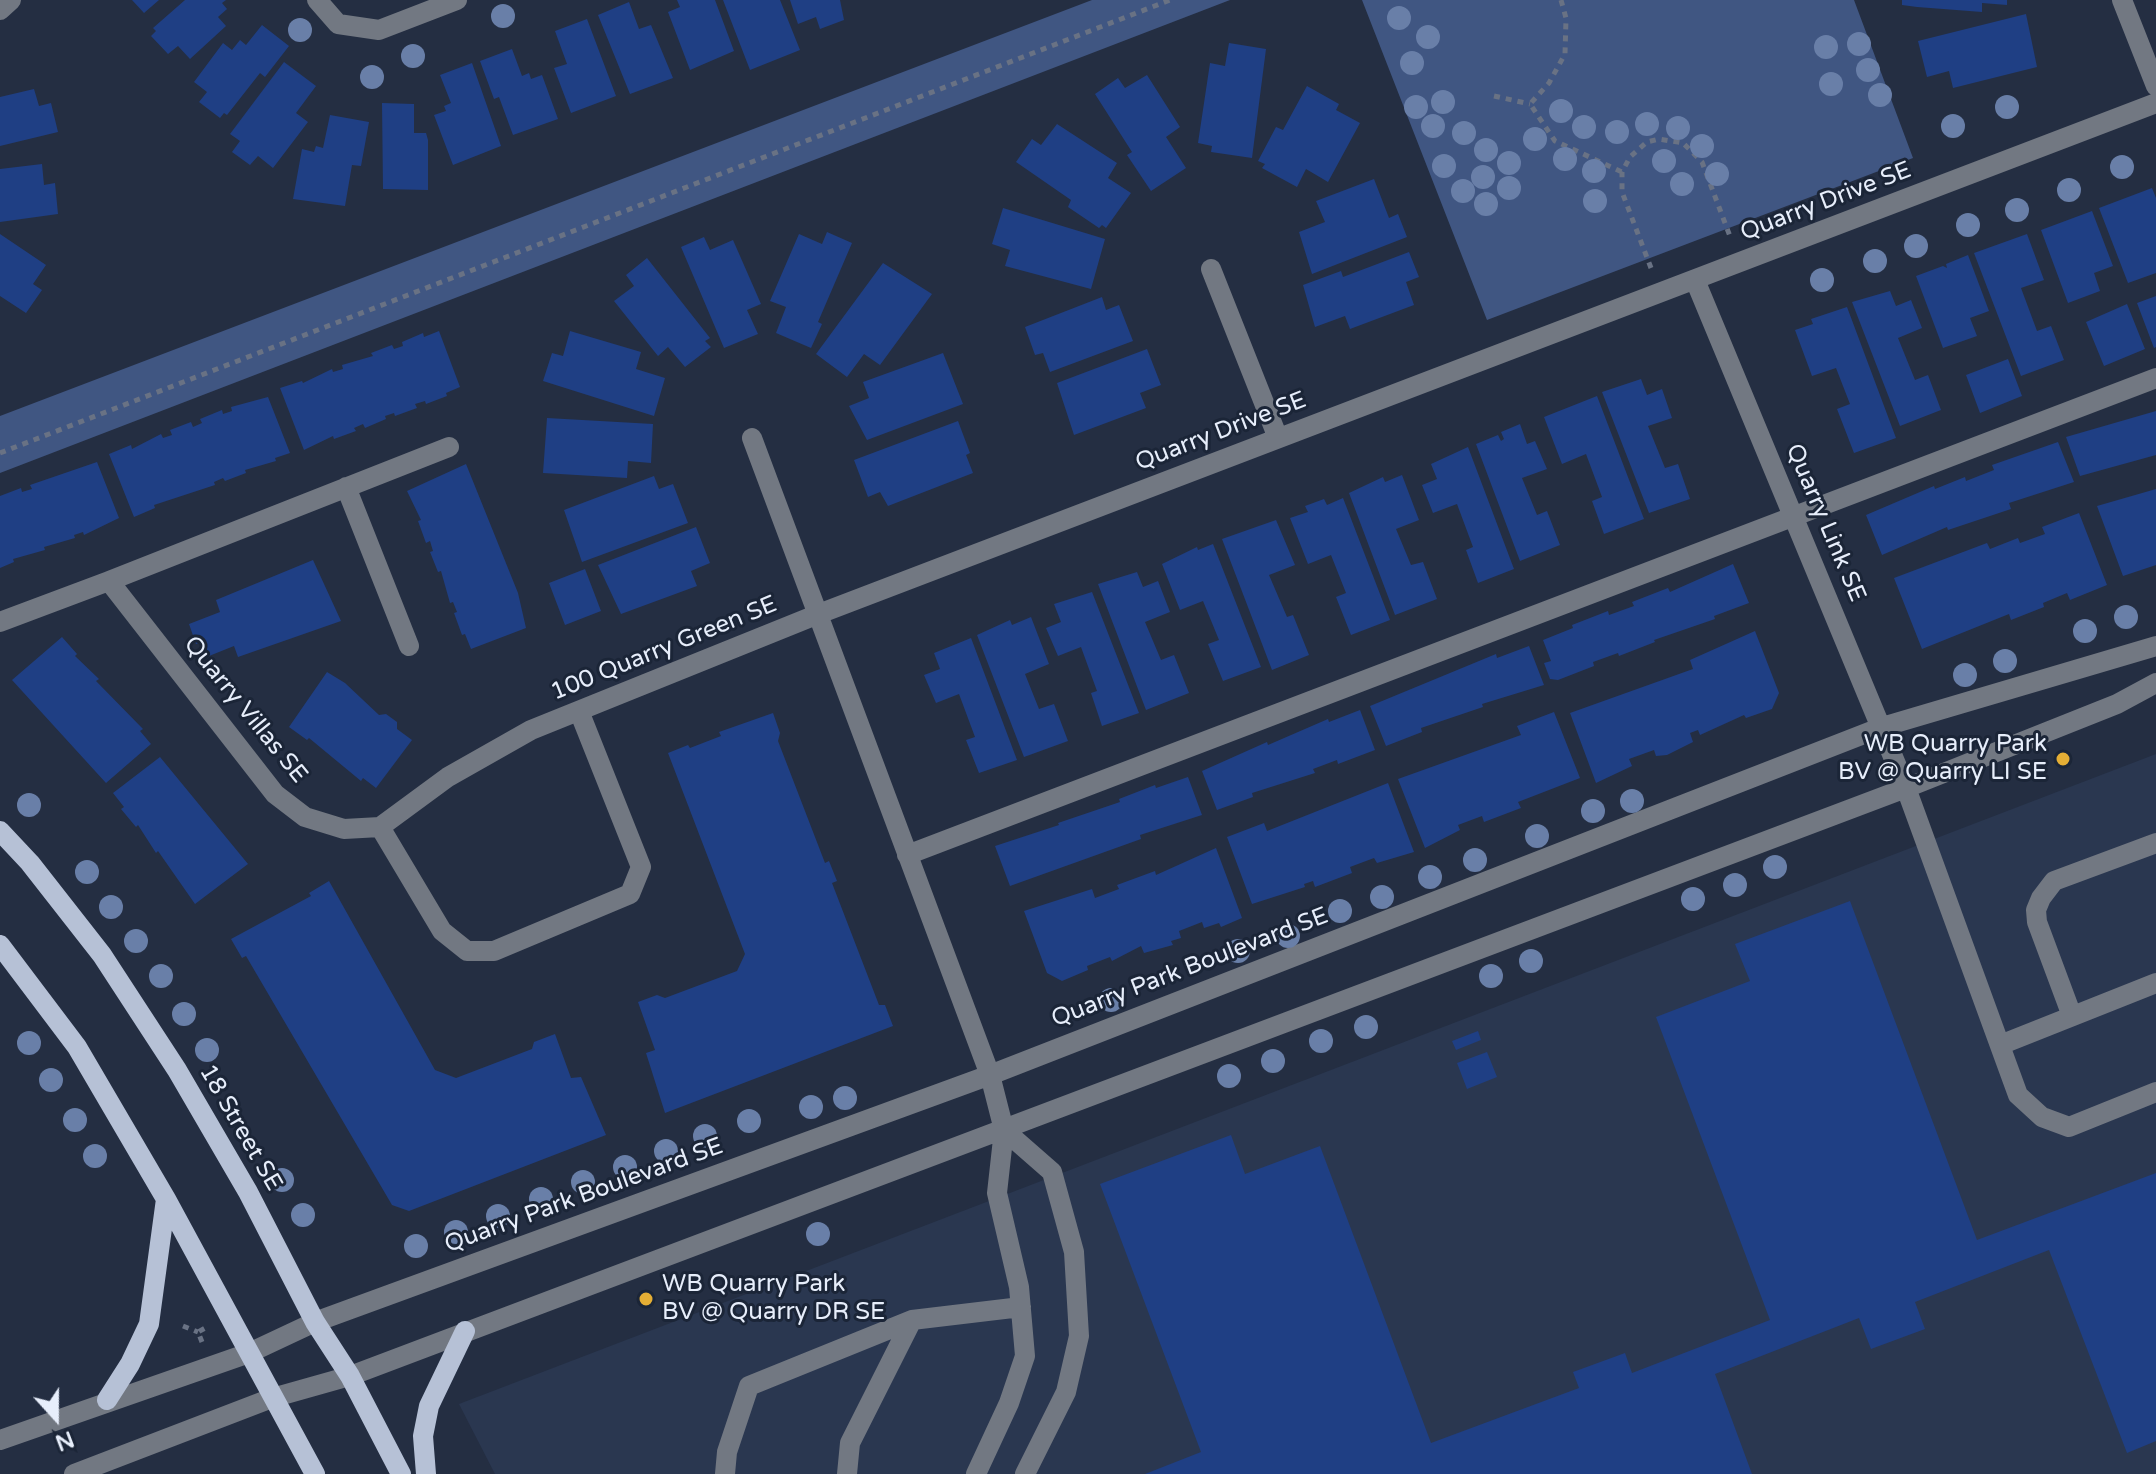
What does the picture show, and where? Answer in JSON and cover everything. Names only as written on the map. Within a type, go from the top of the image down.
[{"type":"main road","name":"18 Street SE","points":[[0,831],[30,863],[102,955],[177,1070],[248,1192],[315,1322],[350,1376],[401,1474]]},
{"type":"main road","points":[[0,945],[77,1047],[166,1199],[315,1474]]},
{"type":"main road","points":[[107,1400],[130,1364],[149,1324],[166,1199]]},
{"type":"main road","points":[[426,1474],[423,1436],[429,1406],[465,1331]]},
{"type":"street","points":[[0,10],[11,0]]},
{"type":"street","points":[[317,0],[338,24],[379,30],[457,0]]},
{"type":"street","points":[[2122,0],[2156,86]]},
{"type":"street","name":"Quarry Drive SE","points":[[816,615],[2156,103]]},
{"type":"street","points":[[1211,269],[1278,438]]},
{"type":"street","name":"Quarry Link SE","points":[[1695,280],[1882,727],[2018,1095],[2042,1117],[2069,1127],[2156,1092]]},
{"type":"street","points":[[907,855],[2156,378]]},
{"type":"street","points":[[752,438],[990,1075],[1004,1130],[997,1193],[1021,1307],[1025,1356],[1009,1403],[976,1474]]},
{"type":"street","points":[[0,622],[449,447]]},
{"type":"street","points":[[346,487],[409,646]]},
{"type":"street","name":"Quarry Villas SE","points":[[109,581],[275,794],[305,817],[344,829],[380,827]]},
{"type":"street","name":"100 Quarry Green SE","points":[[380,827],[448,777],[531,730],[816,615]]},
{"type":"street","name":"Quarry Park Boulevard SE","points":[[0,1440],[107,1400],[249,1353],[315,1322],[990,1075],[1882,727],[2156,646]]},
{"type":"street","points":[[74,1474],[272,1398],[350,1376],[1906,788],[2117,704],[2156,683]]},
{"type":"street","points":[[380,827],[442,931],[467,951],[494,951],[630,894],[641,867],[579,711]]},
{"type":"street","points":[[2072,1016],[2037,922],[2036,910],[2041,898],[2054,881],[2156,843]]},
{"type":"street","points":[[2000,1045],[2156,983]]},
{"type":"street","points":[[1004,1130],[1052,1172],[1074,1252],[1077,1294],[1079,1336],[1066,1392],[1025,1474]]},
{"type":"street","points":[[725,1474],[727,1452],[749,1386],[912,1320],[1021,1307]]},
{"type":"street","points":[[847,1474],[850,1443],[912,1320]]},
{"type":"path","points":[[0,453],[1170,0]]},
{"type":"path","points":[[1530,104],[1549,83],[1565,54],[1566,18],[1561,0]]},
{"type":"path","points":[[1494,96],[1530,104],[1555,141],[1622,172]]},
{"type":"path","points":[[1660,292],[1622,192],[1622,172],[1630,157],[1647,142],[1659,139],[1683,143],[1702,162],[1740,262]]},
{"type":"path","points":[[183,1326],[198,1332]]},
{"type":"shaded area","points":[[1092,0],[1230,0],[0,473],[0,416]]},
{"type":"shaded area","points":[[1362,0],[1854,0],[1913,158],[1487,320]]},
{"type":"shaded area","points":[[2156,754],[2156,1474],[495,1474],[459,1404]]},
{"type":"building","points":[[132,0],[159,0],[144,13]]},
{"type":"building","points":[[185,0],[226,0],[222,3],[227,9],[218,17],[226,26],[190,59],[178,46],[168,54],[151,36],[156,31],[153,28]]},
{"type":"building","points":[[677,0],[715,0],[734,51],[690,70],[668,12],[680,7]]},
{"type":"building","points":[[723,0],[780,0],[800,50],[750,70]]},
{"type":"building","points":[[790,0],[840,0],[844,20],[820,29],[816,17],[798,24]]},
{"type":"building","points":[[1902,0],[2007,0],[2007,5],[1982,3],[1982,12],[1902,5]]},
{"type":"building","points":[[629,2],[639,29],[651,25],[673,78],[630,94],[598,15]]},
{"type":"building","points":[[2026,14],[2037,67],[1953,88],[1949,71],[1927,77],[1918,41]]},
{"type":"building","points":[[587,19],[616,96],[571,113],[554,68],[567,64],[555,31]]},
{"type":"building","points":[[262,25],[289,46],[265,77],[260,73],[227,115],[224,113],[220,118],[199,102],[207,92],[194,82],[223,43],[232,50],[240,40],[246,45]]},
{"type":"building","points":[[1229,43],[1266,49],[1252,158],[1211,152],[1212,146],[1198,143],[1210,63],[1225,66]]},
{"type":"building","points":[[512,49],[522,76],[529,73],[531,79],[542,75],[558,119],[513,135],[499,97],[494,99],[480,61]]},
{"type":"building","points":[[284,62],[316,86],[296,113],[308,122],[273,168],[258,156],[250,165],[232,152],[240,141],[230,134]]},
{"type":"building","points":[[472,63],[501,146],[453,165],[434,115],[446,111],[444,106],[451,103],[440,75]]},
{"type":"building","points":[[1147,75],[1180,127],[1166,137],[1186,168],[1151,191],[1127,155],[1132,152],[1095,94],[1118,78],[1125,88]]},
{"type":"building","points":[[1307,86],[1339,104],[1336,110],[1360,123],[1328,182],[1306,169],[1297,187],[1262,168],[1265,164],[1258,161],[1276,127],[1283,130]]},
{"type":"building","points":[[34,89],[39,106],[51,103],[58,132],[0,146],[0,97]]},
{"type":"building","points":[[382,103],[414,104],[414,133],[426,133],[428,140],[428,190],[383,189]]},
{"type":"building","points":[[330,115],[369,122],[361,166],[352,165],[345,206],[293,199],[302,149],[314,152],[316,146],[323,148]]},
{"type":"building","points":[[1057,124],[1117,163],[1108,178],[1131,193],[1106,228],[1102,225],[1099,228],[1068,207],[1071,200],[1016,162],[1032,139],[1041,145]]},
{"type":"building","points":[[42,164],[44,185],[55,183],[58,214],[0,222],[0,169]]},
{"type":"building","points":[[1374,179],[1389,218],[1398,214],[1407,237],[1312,274],[1299,232],[1325,222],[1316,201]]},
{"type":"building","points":[[2152,188],[2156,198],[2156,273],[2128,283],[2099,208]]},
{"type":"building","points":[[1003,208],[1105,239],[1091,289],[1005,266],[1010,250],[992,244]]},
{"type":"building","points":[[2092,211],[2113,266],[2094,273],[2100,291],[2068,303],[2041,230]]},
{"type":"building","points":[[827,232],[852,243],[818,322],[822,324],[811,348],[776,333],[786,307],[770,301],[799,234],[822,244]]},
{"type":"building","points":[[0,234],[46,265],[33,284],[42,290],[26,313],[0,296]]},
{"type":"building","points":[[2027,234],[2044,280],[2021,288],[2037,331],[2051,326],[2064,360],[2021,376],[1974,253]]},
{"type":"building","points":[[704,237],[710,250],[733,240],[761,304],[747,310],[758,334],[724,348],[681,247]]},
{"type":"building","points":[[1409,252],[1419,277],[1406,282],[1414,305],[1350,329],[1345,316],[1315,327],[1303,285],[1341,271],[1343,277]]},
{"type":"building","points":[[1968,255],[1989,311],[1970,318],[1977,336],[1943,348],[1916,276],[1943,266],[1947,268],[1946,264]]},
{"type":"building","points":[[647,258],[710,338],[705,341],[711,347],[685,367],[668,347],[658,356],[614,301],[634,286],[626,275]]},
{"type":"building","points":[[883,263],[932,294],[880,365],[864,354],[847,377],[816,354]]},
{"type":"building","points":[[1890,291],[1896,306],[1911,300],[1922,328],[1898,338],[1915,380],[1928,375],[1941,410],[1900,426],[1852,302]]},
{"type":"building","points":[[2156,296],[2156,347],[2154,348],[2137,303]]},
{"type":"building","points":[[1102,297],[1106,310],[1119,305],[1133,341],[1050,372],[1043,353],[1035,355],[1025,327]]},
{"type":"building","points":[[2127,304],[2145,349],[2104,366],[2086,322]]},
{"type":"building","points":[[1847,307],[1896,438],[1854,453],[1837,409],[1850,404],[1836,368],[1812,376],[1795,330],[1813,324],[1811,319]]},
{"type":"building","points":[[439,331],[460,387],[446,393],[447,396],[426,404],[425,401],[415,404],[417,408],[395,416],[394,413],[385,416],[386,419],[365,428],[363,424],[354,428],[356,431],[334,439],[333,436],[304,450],[280,388],[303,383],[332,369],[333,372],[343,369],[342,365],[373,356],[371,353],[392,345],[394,349],[403,346],[402,342],[423,333],[424,337]]},
{"type":"building","points":[[570,331],[641,352],[636,369],[665,378],[654,416],[543,381],[552,353],[563,356]]},
{"type":"building","points":[[1147,349],[1161,385],[1140,393],[1146,408],[1074,435],[1057,383]]},
{"type":"building","points":[[943,353],[963,404],[867,440],[849,406],[869,398],[863,382]]},
{"type":"building","points":[[2008,359],[2022,396],[1980,413],[1966,375]]},
{"type":"building","points":[[1641,379],[1647,395],[1662,389],[1672,418],[1648,426],[1665,468],[1678,464],[1690,499],[1649,513],[1602,392]]},
{"type":"building","points":[[1597,396],[1644,519],[1604,534],[1592,501],[1602,497],[1586,454],[1562,464],[1544,417]]},
{"type":"building","points":[[268,397],[290,453],[225,481],[223,478],[214,482],[215,485],[154,505],[155,508],[134,517],[109,454],[131,445],[132,449],[161,434],[163,438],[172,435],[170,430],[191,422],[193,427],[202,423],[200,419],[222,410],[223,414],[232,411],[231,407]]},
{"type":"building","points":[[2156,411],[2156,455],[2080,476],[2066,437]]},
{"type":"building","points":[[547,418],[653,424],[651,463],[628,461],[627,478],[543,473]]},
{"type":"building","points":[[958,421],[970,453],[966,455],[973,473],[888,506],[880,492],[868,497],[854,460]]},
{"type":"building","points":[[1520,424],[1527,444],[1535,441],[1547,469],[1522,478],[1537,515],[1547,511],[1560,545],[1520,561],[1476,444],[1498,435],[1501,441],[1504,439],[1501,432]]},
{"type":"building","points":[[2058,442],[2074,482],[2009,503],[2011,509],[1948,530],[1947,527],[1882,555],[1866,515],[1934,486],[1935,489],[1965,477],[1966,481],[1994,470],[1992,465]]},
{"type":"building","points":[[1468,447],[1514,569],[1478,583],[1466,550],[1473,547],[1457,504],[1433,513],[1422,485],[1437,479],[1431,464]]},
{"type":"building","points":[[97,462],[119,518],[84,535],[83,532],[74,535],[75,538],[44,547],[45,550],[13,559],[14,562],[0,568],[0,496],[21,488],[22,492],[32,489],[30,485]]},
{"type":"building","points":[[466,464],[518,593],[526,628],[471,649],[465,634],[462,635],[454,613],[457,612],[453,602],[450,603],[441,571],[438,572],[430,552],[433,551],[430,541],[426,543],[418,521],[421,520],[407,491]]},
{"type":"building","points":[[1402,475],[1419,520],[1396,529],[1411,565],[1423,562],[1437,599],[1395,615],[1349,493],[1383,477],[1385,482]]},
{"type":"building","points":[[654,476],[659,489],[673,484],[688,523],[582,562],[564,510]]},
{"type":"building","points":[[2156,489],[2156,565],[2123,576],[2097,506]]},
{"type":"building","points":[[1343,498],[1390,620],[1351,635],[1336,597],[1346,593],[1331,555],[1308,564],[1290,518],[1308,512],[1305,506],[1324,499],[1327,505]]},
{"type":"building","points":[[2079,513],[2107,585],[2070,600],[2067,593],[2043,603],[2044,607],[2011,620],[2009,614],[1922,649],[1894,578],[1987,543],[1990,549],[2018,538],[2020,543],[2045,534],[2042,527]]},
{"type":"building","points":[[1276,520],[1295,565],[1269,575],[1287,617],[1293,615],[1309,655],[1272,670],[1222,539]]},
{"type":"building","points":[[696,527],[710,563],[691,571],[697,586],[621,614],[598,565]]},
{"type":"building","points":[[1213,544],[1261,667],[1223,681],[1208,644],[1219,640],[1203,601],[1180,610],[1162,564],[1197,547],[1198,550]]},
{"type":"building","points":[[313,560],[341,621],[238,657],[234,646],[209,656],[203,641],[196,644],[189,624],[220,612],[216,600]]},
{"type":"building","points":[[1733,564],[1749,603],[1619,656],[1618,653],[1593,662],[1594,666],[1558,680],[1550,679],[1544,663],[1551,661],[1543,640],[1573,628],[1572,625],[1608,611],[1609,615],[1634,606],[1632,602],[1668,588],[1670,592]]},
{"type":"building","points":[[585,569],[601,611],[565,625],[549,583]]},
{"type":"building","points":[[1137,572],[1143,587],[1158,581],[1170,612],[1145,622],[1161,660],[1174,655],[1189,693],[1146,710],[1098,584]]},
{"type":"building","points":[[1092,592],[1139,713],[1102,726],[1091,693],[1097,691],[1081,647],[1058,656],[1046,628],[1061,622],[1054,604]]},
{"type":"building","points":[[1031,617],[1049,664],[1025,674],[1039,709],[1054,704],[1068,741],[1024,757],[977,635],[1010,620],[1012,625]]},
{"type":"building","points":[[1755,631],[1779,693],[1772,709],[1746,718],[1744,715],[1700,735],[1698,730],[1690,733],[1693,742],[1667,755],[1656,756],[1654,750],[1629,759],[1632,766],[1596,783],[1570,713],[1693,669],[1690,660]]},
{"type":"building","points":[[62,637],[77,654],[75,656],[99,679],[96,681],[143,729],[140,731],[151,744],[106,783],[12,680]]},
{"type":"building","points":[[971,638],[1017,760],[979,773],[966,740],[975,737],[959,694],[936,703],[924,675],[940,669],[934,653]]},
{"type":"building","points":[[1529,646],[1544,685],[1482,704],[1483,707],[1421,728],[1422,732],[1386,746],[1370,706],[1496,654],[1497,658]]},
{"type":"building","points":[[327,672],[345,683],[379,715],[386,714],[397,722],[397,729],[412,740],[376,788],[363,778],[361,781],[309,738],[307,740],[289,727]]},
{"type":"building","points":[[1360,710],[1375,750],[1338,764],[1337,760],[1313,769],[1315,773],[1252,793],[1253,797],[1217,810],[1202,771],[1267,742],[1268,745],[1328,719],[1329,722]]},
{"type":"building","points":[[1554,712],[1580,778],[1518,802],[1521,808],[1484,822],[1482,816],[1458,825],[1460,830],[1425,848],[1398,779],[1521,735],[1517,726]]},
{"type":"building","points":[[773,713],[780,733],[778,741],[825,863],[829,861],[837,881],[832,883],[879,1005],[885,1005],[893,1026],[665,1113],[646,1053],[655,1050],[638,1002],[657,995],[665,998],[737,971],[745,954],[668,753],[688,745],[690,748],[721,736],[719,732]]},
{"type":"building","points":[[160,757],[248,864],[195,904],[138,825],[136,827],[121,809],[124,807],[113,793]]},
{"type":"building","points":[[1188,777],[1202,815],[1140,835],[1141,839],[1010,886],[995,846],[1120,802],[1119,799],[1155,785],[1156,788]]},
{"type":"building","points":[[1388,783],[1414,852],[1377,863],[1374,858],[1350,867],[1352,873],[1315,887],[1313,881],[1304,884],[1305,887],[1252,904],[1227,837],[1264,823],[1267,831]]},
{"type":"building","points":[[1216,848],[1242,918],[1221,927],[1219,923],[1204,928],[1202,922],[1179,931],[1181,938],[1171,941],[1173,945],[1144,953],[1141,946],[1112,961],[1110,957],[1087,966],[1088,970],[1062,981],[1047,973],[1024,911],[1092,889],[1095,898],[1119,889],[1117,885],[1155,871],[1156,875]]},
{"type":"building","points":[[329,881],[435,1070],[456,1078],[532,1049],[534,1042],[555,1034],[571,1078],[581,1077],[606,1135],[409,1211],[392,1205],[246,956],[242,958],[231,939],[311,896],[309,893]]},
{"type":"building","points":[[1850,901],[1977,1240],[2156,1173],[2156,1441],[2127,1453],[2049,1250],[1915,1302],[1925,1329],[1871,1349],[1859,1318],[1715,1374],[1752,1474],[1145,1474],[1201,1452],[1100,1184],[1231,1135],[1245,1174],[1320,1146],[1431,1443],[1579,1388],[1573,1372],[1625,1353],[1632,1373],[1770,1320],[1656,1017],[1750,981],[1735,944]]},
{"type":"building","points":[[1478,1031],[1481,1040],[1456,1050],[1452,1041]]},
{"type":"building","points":[[1487,1052],[1497,1077],[1467,1089],[1457,1063]]},
{"type":"place","name":"WB Quarry Park BV @ Quarry LI SE","points":[[2063,759]]},
{"type":"place","name":"WB Quarry Park BV @ Quarry DR SE","points":[[646,1299]]}]
